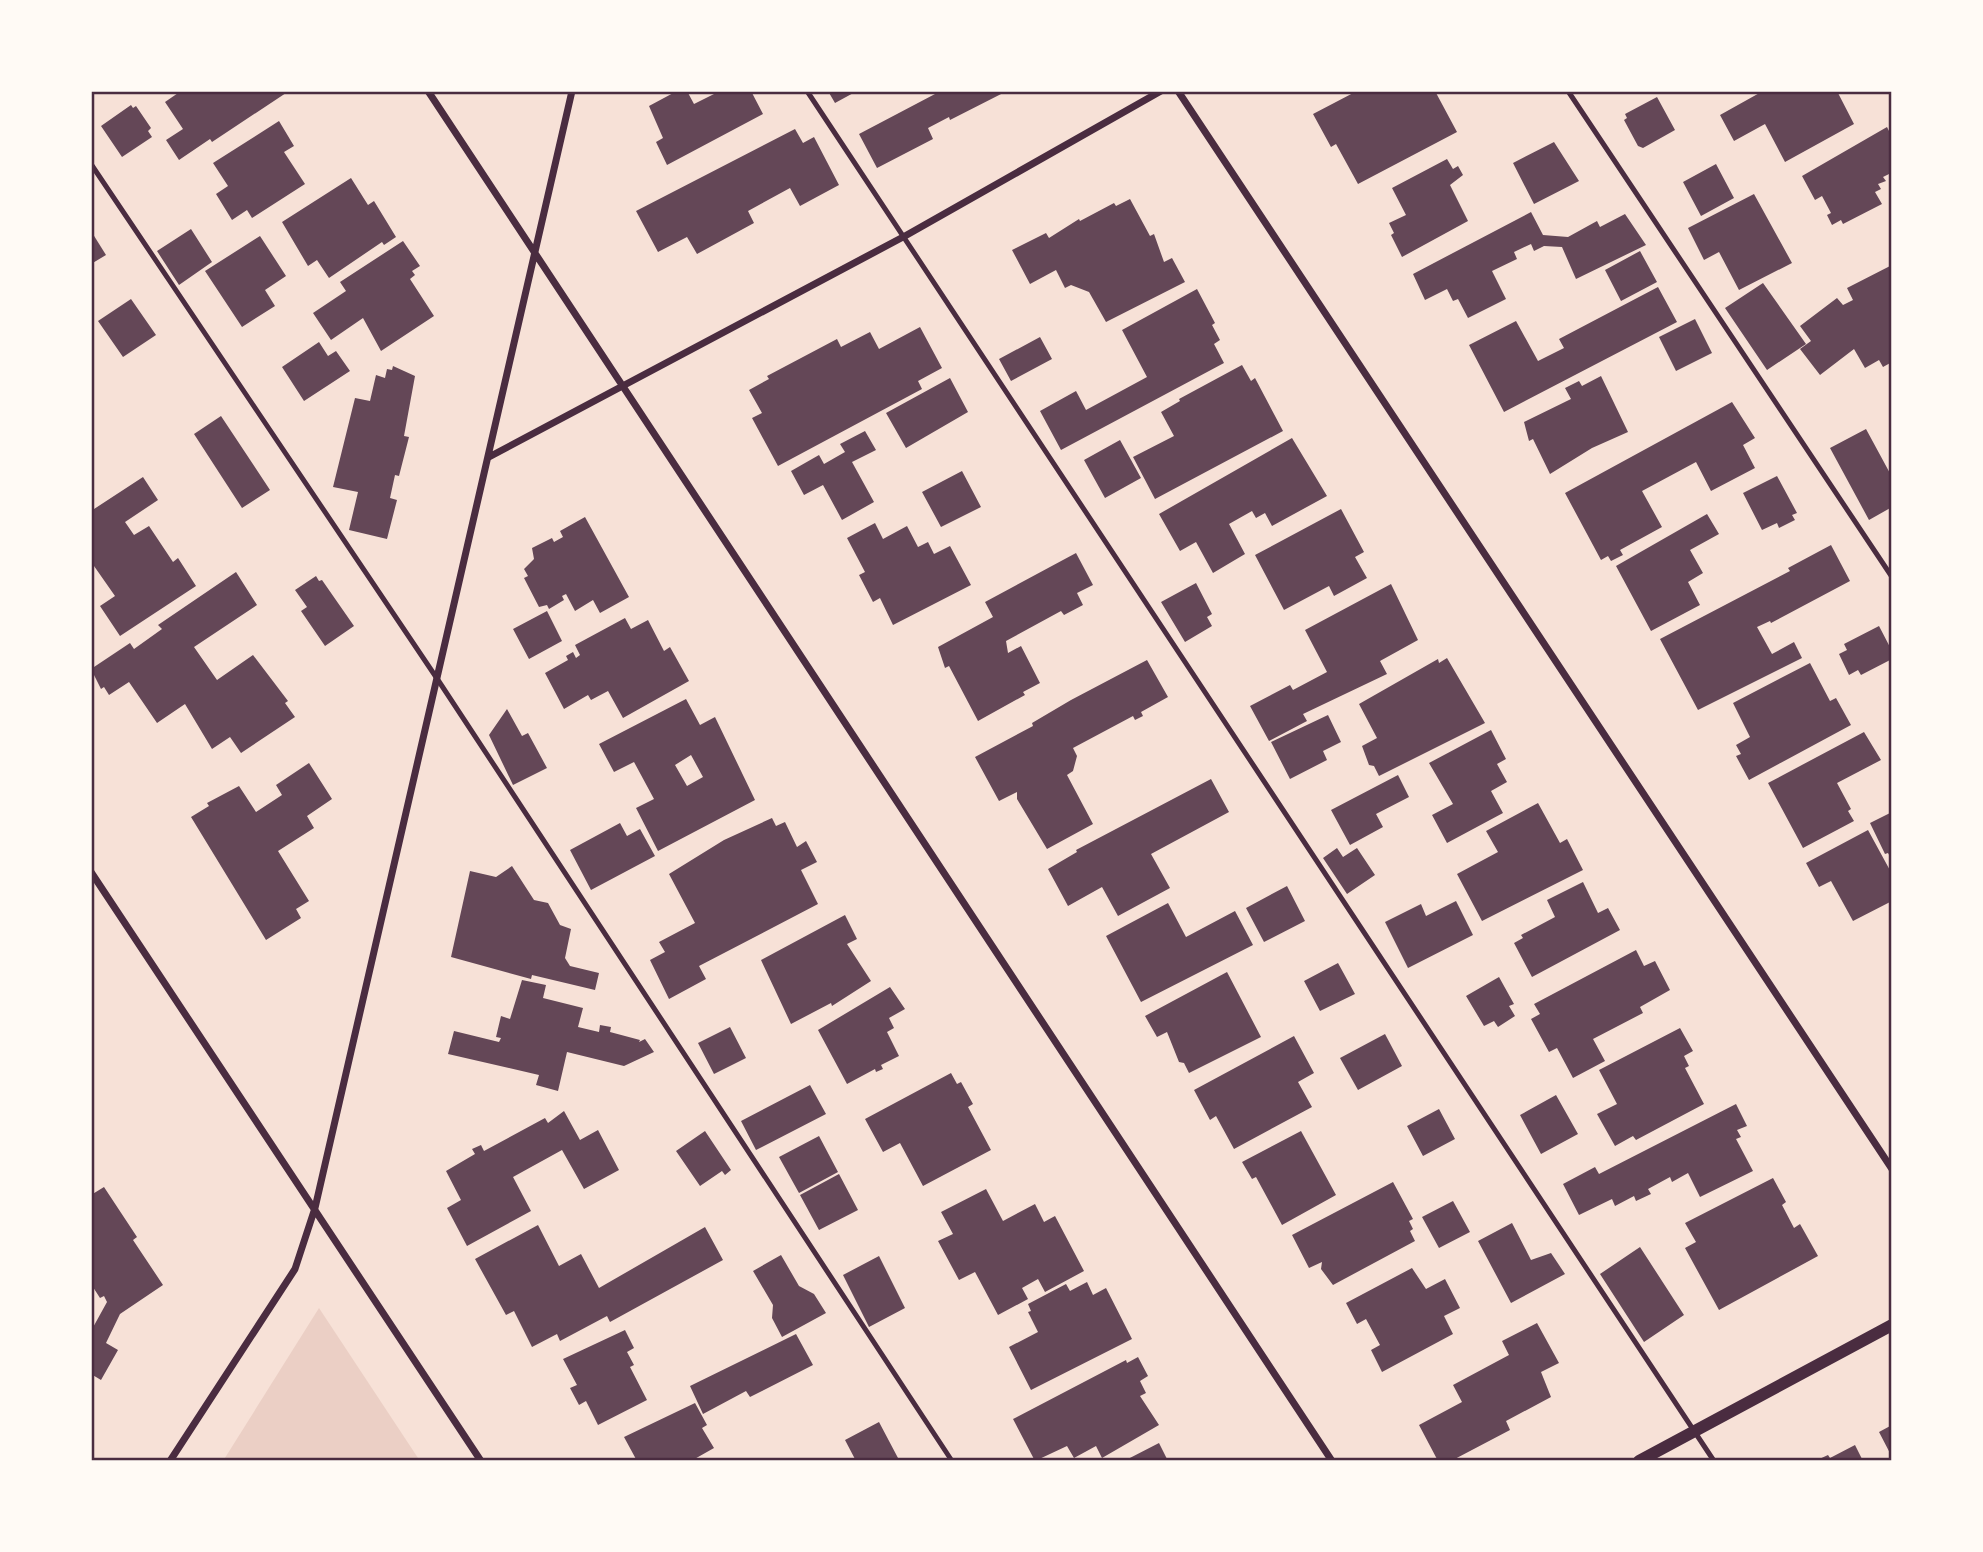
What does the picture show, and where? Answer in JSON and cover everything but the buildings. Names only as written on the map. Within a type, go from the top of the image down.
[{"type":"street","points":[[428,91],[534,256],[1332,1461]]},
{"type":"street","points":[[170,1461],[295,1269],[315,1208],[572,91]]},
{"type":"street","points":[[489,457],[905,236],[1161,91]]},
{"type":"street","points":[[1178,91],[1892,1169]]},
{"type":"street","points":[[91,872],[481,1461]]},
{"type":"street","points":[[1639,1461],[1892,1325]]},
{"type":"lane","points":[[807,91],[1714,1461]]},
{"type":"lane","points":[[1568,91],[1892,578]]},
{"type":"lane","points":[[91,164],[438,680],[952,1461]]},
{"type":"shaded area","points":[[319,1308],[420,1461],[223,1461]]}]
